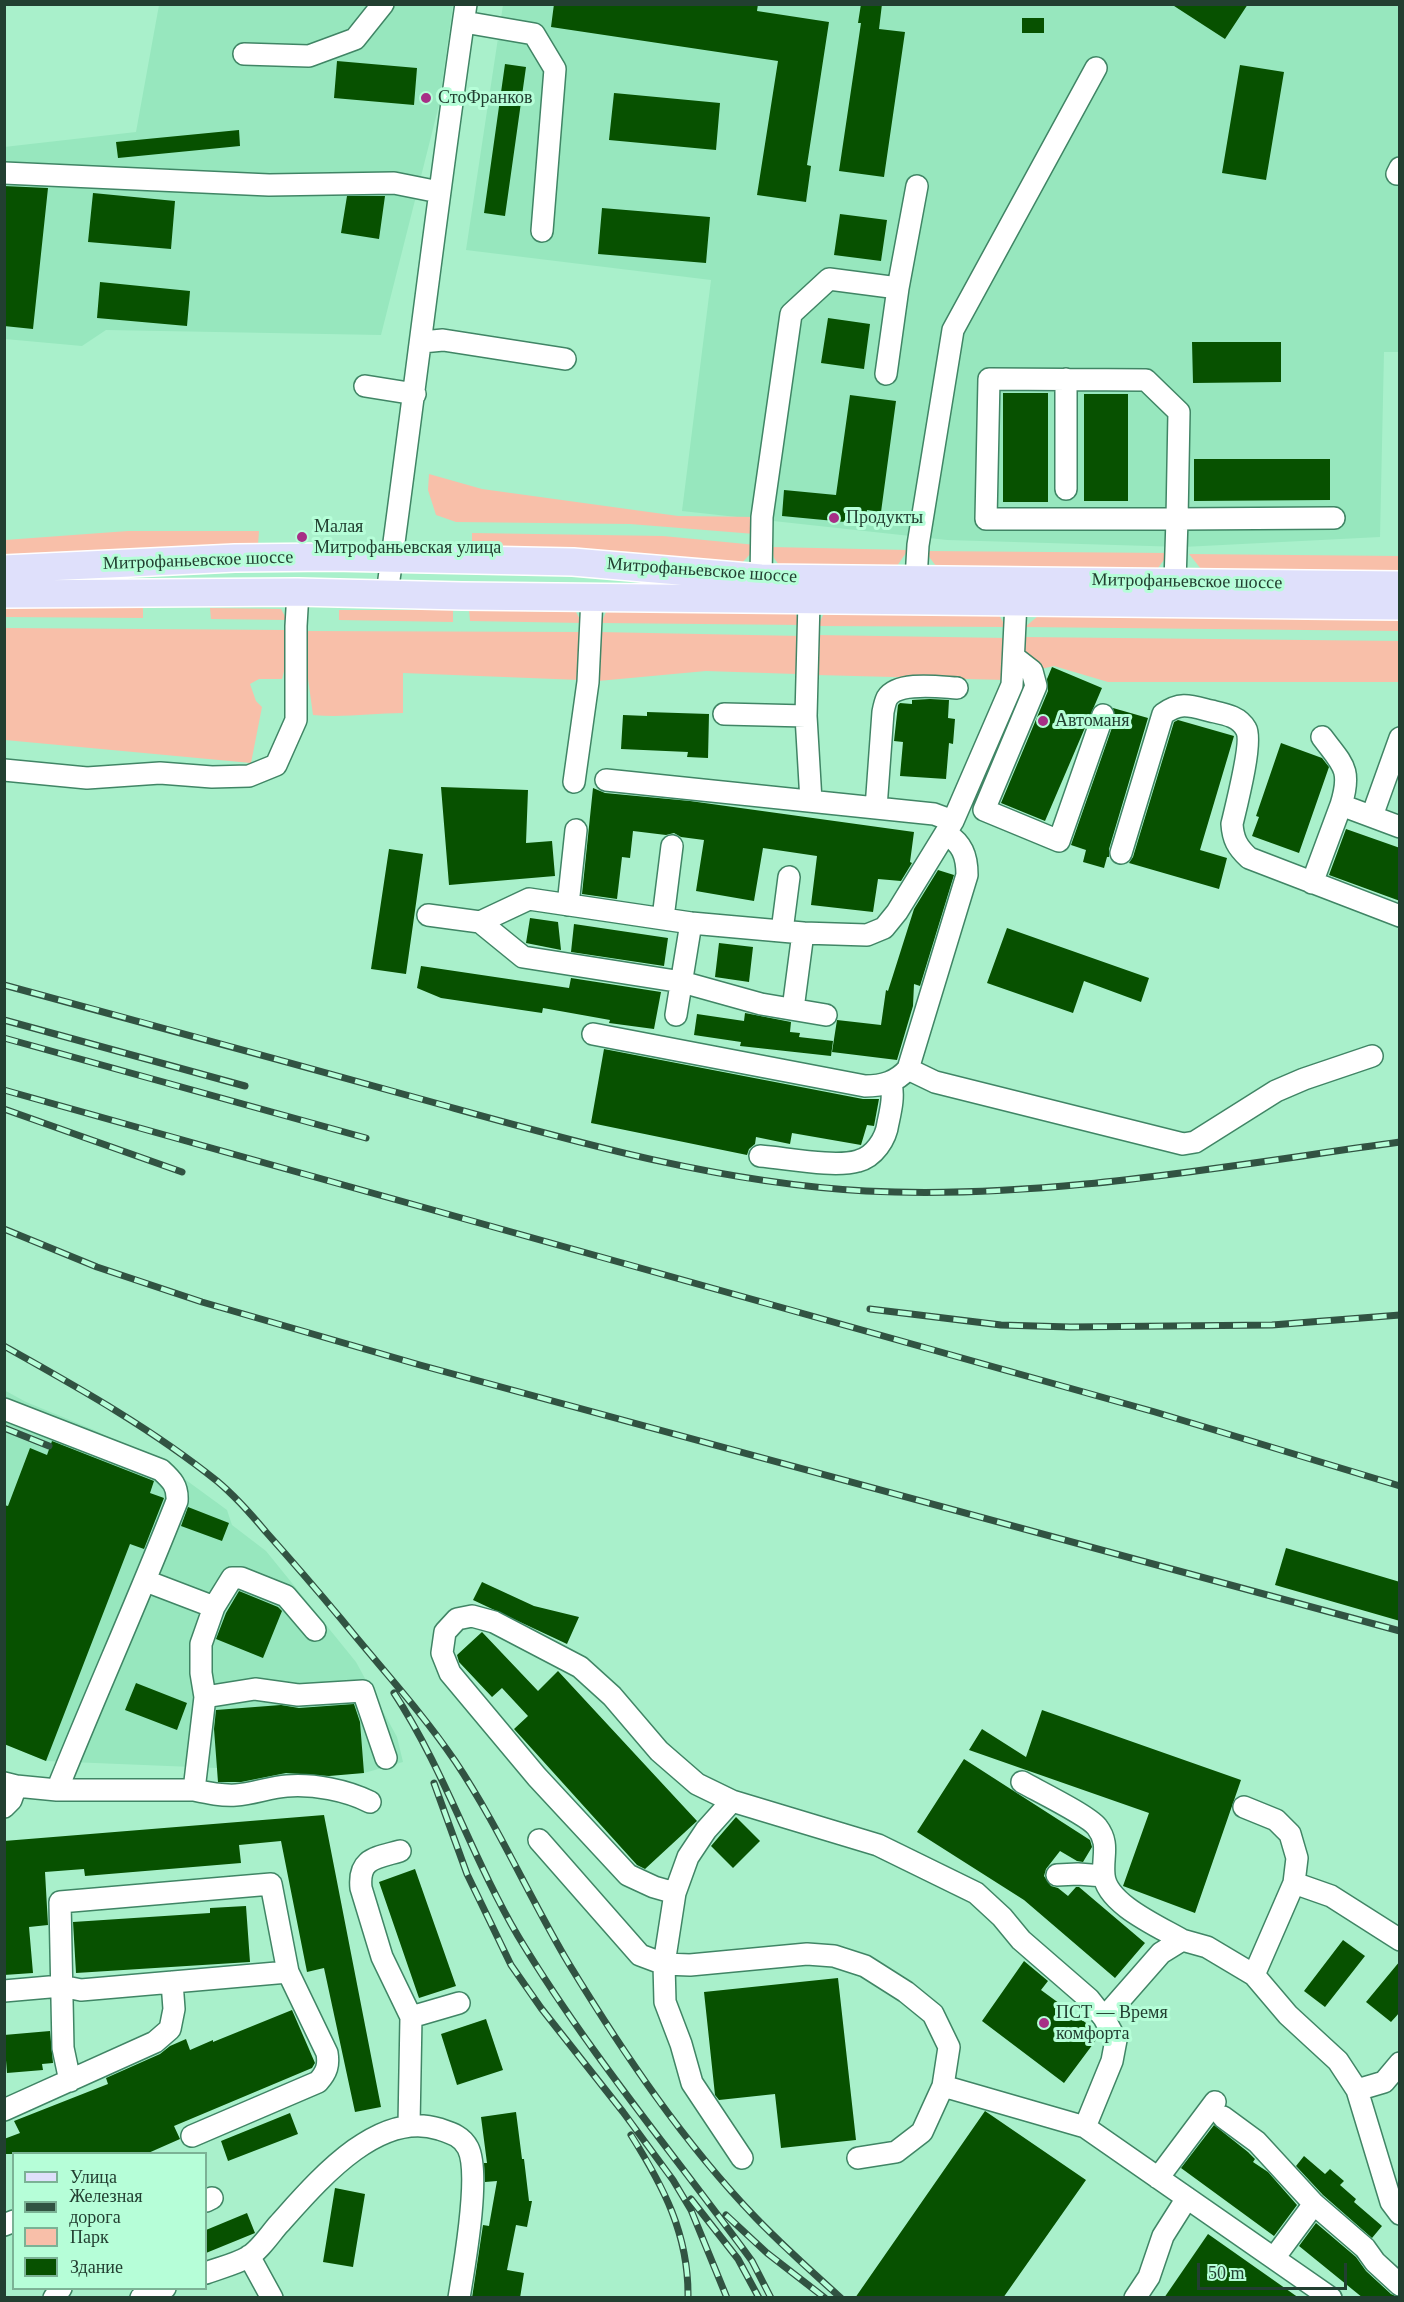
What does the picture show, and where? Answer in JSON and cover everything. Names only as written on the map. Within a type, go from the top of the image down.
[{"type":"main road","name":"Митрофаньевское шоссе","points":[[4,569],[235,558],[392,558],[573,561],[761,578],[1400,585]]},
{"type":"main road","name":"Митрофаньевское шоссе","points":[[4,594],[298,592],[809,601],[1400,606]]},
{"type":"street","points":[[244,54],[309,56],[355,39],[383,4]]},
{"type":"street","points":[[387,594],[422,342],[439,192],[465,13],[534,34],[555,69],[542,231]]},
{"type":"street","points":[[916,580],[918,545],[953,330],[1096,68]]},
{"type":"street","points":[[4,173],[269,185],[394,183],[439,192]]},
{"type":"street","points":[[886,374],[898,288],[917,186]]},
{"type":"street","points":[[761,578],[762,517],[790,314],[829,279],[898,288]]},
{"type":"street","points":[[422,342],[443,340],[565,359]]},
{"type":"street","points":[[1176,582],[1177,519],[1179,412],[1146,380],[989,378],[987,519],[1177,519],[1334,518]]},
{"type":"street","points":[[1066,380],[1066,489]]},
{"type":"street","points":[[365,386],[415,394]]},
{"type":"street","points":[[4,770],[87,778],[160,773],[212,777],[249,776],[276,765],[296,720],[298,592]]},
{"type":"street","points":[[574,782],[588,682],[592,597]]},
{"type":"street","points":[[809,601],[806,716],[811,801]]},
{"type":"street","points":[[480,922],[529,899],[691,923],[803,933],[867,935],[884,928],[897,912],[949,827],[1012,684],[1016,602]]},
{"type":"street","points":[[1014,657],[1032,671],[1036,686],[984,810],[1059,841],[1102,716]]},
{"type":"street","points":[[876,808],[886,699],[893,692],[906,687],[957,688]]},
{"type":"street","points":[[1121,853],[1163,714],[1173,707],[1186,705],[1227,714],[1240,721],[1248,731],[1248,745],[1232,824],[1233,837],[1239,848],[1249,858],[1400,916]]},
{"type":"street","points":[[724,714],[806,716]]},
{"type":"street","points":[[1312,883],[1347,785],[1347,774],[1322,737]]},
{"type":"street","points":[[1372,816],[1400,738]]},
{"type":"street","points":[[593,1034],[865,1086],[881,1086],[900,1078],[908,1069],[972,856],[957,841],[949,827],[934,814],[606,780]]},
{"type":"street","points":[[1341,805],[1400,827]]},
{"type":"street","points":[[568,905],[576,830]]},
{"type":"street","points":[[663,918],[672,846]]},
{"type":"street","points":[[782,931],[789,878]]},
{"type":"street","points":[[428,915],[480,922],[523,957],[682,982],[761,1004],[826,1015]]},
{"type":"street","points":[[676,1015],[691,923]]},
{"type":"street","points":[[793,1009],[803,933]]},
{"type":"street","points":[[908,1069],[935,1082],[1184,1144],[1195,1142],[1276,1091],[1372,1056]]},
{"type":"street","points":[[760,1156],[842,1163],[860,1161],[881,1144],[887,1130],[893,1094],[891,1082]]},
{"type":"street","points":[[4,1409],[161,1470],[172,1480],[178,1490],[177,1501],[146,1581],[57,1791]]},
{"type":"street","points":[[194,1790],[205,1697],[201,1673],[201,1644],[214,1607],[232,1578],[241,1578],[286,1596],[315,1630]]},
{"type":"street","points":[[146,1581],[214,1607]]},
{"type":"street","points":[[675,1893],[654,1887],[628,1875],[537,1777],[450,1673],[442,1653],[445,1632],[457,1619],[472,1616],[504,1626],[580,1667],[612,1696],[659,1751],[697,1784],[732,1801],[878,1845],[976,1893],[1002,1917],[1021,1940],[1089,1999],[1104,2018],[1116,2040],[1112,2061],[1085,2127]]},
{"type":"street","points":[[205,1697],[255,1689],[298,1695],[363,1691],[386,1758]]},
{"type":"street","points":[[1023,1782],[1095,1824],[1105,1837],[1104,1876],[1110,1893],[1121,1903],[1182,1941],[1207,1947],[1254,1975],[1288,2015],[1338,2061],[1357,2090],[1391,2202],[1400,2214]]},
{"type":"street","points":[[4,1807],[11,1800],[10,1784],[57,1791],[194,1790],[237,1795],[262,1788],[290,1786],[352,1793],[370,1802]]},
{"type":"street","points":[[732,1801],[706,1830],[688,1857],[675,1893],[664,1964],[665,2002],[681,2044],[692,2083],[741,2158]]},
{"type":"street","points":[[1244,1807],[1276,1820],[1290,1834],[1297,1858],[1294,1883],[1254,1975]]},
{"type":"street","points":[[539,1840],[640,1955],[664,1964],[690,1965],[807,1954],[834,1956],[865,1966],[906,1992],[933,2014],[949,2047],[943,2085],[922,2133],[896,2152],[858,2158]]},
{"type":"street","points":[[400,1851],[372,1860],[363,1866],[360,1876],[361,1888],[382,1957],[411,2017],[409,2125]]},
{"type":"street","points":[[1057,1875],[1104,1876]]},
{"type":"street","points":[[1294,1883],[1331,1896],[1400,1940]]},
{"type":"street","points":[[70,2081],[63,2048],[60,1902],[271,1884],[288,1972],[327,2053],[328,2064],[325,2074],[318,2082],[192,2136]]},
{"type":"street","points":[[1104,2018],[1161,1953],[1182,1941]]},
{"type":"street","points":[[4,1991],[61,1986],[81,1990],[288,1972]]},
{"type":"street","points":[[4,2109],[155,2042],[170,2029],[174,2008],[172,1982]]},
{"type":"street","points":[[411,2017],[459,2003]]},
{"type":"street","points":[[1357,2090],[1384,2082],[1400,2062]]},
{"type":"street","points":[[943,2085],[1085,2127],[1331,2298]]},
{"type":"street","points":[[1158,2178],[1219,2109],[1257,2142],[1314,2204],[1365,2248],[1375,2262],[1400,2285]]},
{"type":"street","points":[[207,2273],[249,2256],[317,2183],[347,2156],[377,2136],[409,2125],[433,2127],[456,2134],[468,2149],[473,2172],[468,2239],[459,2298]]},
{"type":"street","points":[[1135,2298],[1149,2277],[1163,2236],[1187,2198]]},
{"type":"street","points":[[1274,2258],[1314,2204]]},
{"type":"street","points":[[249,2256],[272,2298]]},
{"type":"street","points":[[141,2298],[162,2290]]},
{"type":"shaded area","points":[[159,5],[453,5],[439,105],[381,335],[106,330],[82,346],[5,339],[4,147],[136,132]]},
{"type":"shaded area","points":[[503,5],[1399,5],[1400,352],[1384,352],[1380,537],[1183,547],[947,540],[682,511],[711,280],[466,250]]},
{"type":"shaded area","points":[[4,1390],[164,1464],[227,1510],[232,1525],[266,1551],[356,1662],[397,1737],[403,1762],[364,1773],[218,1784],[217,1768],[46,1761],[5,1744]]},
{"type":"green space","points":[[429,474],[482,489],[678,516],[758,517],[755,534],[630,524],[456,522],[436,515],[428,490]]},
{"type":"green space","points":[[128,531],[259,531],[258,545],[5,557],[5,540]]},
{"type":"green space","points":[[472,533],[663,536],[756,545],[741,564],[472,547]]},
{"type":"green space","points":[[771,547],[908,550],[897,566],[779,565]]},
{"type":"green space","points":[[927,551],[1169,553],[1158,568],[936,566]]},
{"type":"green space","points":[[1189,554],[1399,556],[1399,571],[1201,569]]},
{"type":"green space","points":[[5,606],[143,607],[143,618],[5,617]]},
{"type":"green space","points":[[210,608],[281,609],[287,620],[211,619]]},
{"type":"green space","points":[[339,610],[453,610],[453,622],[339,620]]},
{"type":"green space","points":[[469,610],[576,612],[582,623],[470,621]]},
{"type":"green space","points":[[606,612],[795,613],[802,625],[601,623]]},
{"type":"green space","points":[[824,613],[999,615],[1006,627],[818,626]]},
{"type":"green space","points":[[1038,616],[1400,619],[1399,631],[1025,627]]},
{"type":"green space","points":[[4,628],[287,630],[286,664],[282,679],[259,679],[250,684],[256,701],[262,707],[251,763],[5,740]]},
{"type":"green space","points":[[306,631],[581,632],[580,680],[403,673],[403,713],[313,715],[306,664]]},
{"type":"green space","points":[[599,632],[802,636],[801,672],[796,674],[706,671],[598,681]]},
{"type":"green space","points":[[818,635],[1006,638],[1005,680],[817,675]]},
{"type":"green space","points":[[1025,637],[1399,641],[1399,682],[1108,682],[1054,666],[1041,669],[1024,651]]},
{"type":"building","points":[[554,4],[758,4],[757,11],[829,22],[807,165],[811,166],[806,202],[757,195],[778,61],[551,27]]},
{"type":"building","points":[[861,4],[882,4],[879,29],[905,32],[884,177],[839,171],[861,23],[858,23]]},
{"type":"building","points":[[1171,4],[1248,4],[1225,39]]},
{"type":"building","points":[[1022,18],[1044,18],[1044,33],[1022,33]]},
{"type":"building","points":[[337,61],[417,68],[414,105],[334,98]]},
{"type":"building","points":[[505,64],[526,67],[505,216],[484,213]]},
{"type":"building","points":[[1240,65],[1284,72],[1266,180],[1222,173]]},
{"type":"building","points":[[614,93],[720,103],[716,150],[609,140]]},
{"type":"building","points":[[239,130],[240,146],[118,158],[116,142]]},
{"type":"building","points":[[4,186],[48,188],[33,329],[4,326]]},
{"type":"building","points":[[93,193],[175,201],[171,249],[88,242]]},
{"type":"building","points":[[347,196],[385,196],[379,239],[341,233]]},
{"type":"building","points":[[602,208],[710,217],[706,263],[598,254]]},
{"type":"building","points":[[840,214],[887,220],[881,261],[834,255]]},
{"type":"building","points":[[100,282],[190,291],[187,326],[97,318]]},
{"type":"building","points":[[828,318],[870,324],[864,369],[821,363]]},
{"type":"building","points":[[1192,342],[1281,342],[1281,382],[1193,383]]},
{"type":"building","points":[[1003,393],[1048,393],[1048,502],[1003,502]]},
{"type":"building","points":[[1084,394],[1128,394],[1128,501],[1084,501]]},
{"type":"building","points":[[850,395],[896,401],[881,512],[867,510],[866,524],[782,516],[784,490],[836,495]]},
{"type":"building","points":[[1194,459],[1330,459],[1330,500],[1194,501]]},
{"type":"building","points":[[1052,667],[1102,688],[1045,821],[1001,803],[1048,691],[1047,679]]},
{"type":"building","points":[[912,700],[949,700],[948,718],[955,719],[953,744],[949,743],[946,779],[900,776],[903,742],[894,741],[898,705],[900,703],[912,704]]},
{"type":"building","points":[[1113,708],[1148,718],[1104,868],[1083,862],[1086,850],[1071,845],[1115,719]]},
{"type":"building","points":[[647,712],[709,714],[708,758],[687,757],[688,752],[621,749],[623,715],[647,716]]},
{"type":"building","points":[[1178,720],[1234,736],[1200,850],[1227,858],[1219,889],[1129,863],[1133,857],[1174,722]]},
{"type":"building","points":[[1281,743],[1322,758],[1329,767],[1299,853],[1252,836],[1259,817],[1256,816]]},
{"type":"building","points":[[441,787],[528,790],[526,843],[552,841],[555,876],[449,885]]},
{"type":"building","points":[[593,788],[605,793],[690,801],[914,832],[910,862],[912,863],[901,881],[878,879],[873,912],[811,905],[817,856],[763,848],[754,901],[696,891],[704,840],[681,837],[674,833],[666,835],[633,831],[630,858],[622,857],[617,899],[582,894]]},
{"type":"building","points":[[1346,829],[1400,848],[1400,901],[1329,875]]},
{"type":"building","points":[[389,849],[423,854],[406,974],[371,969]]},
{"type":"building","points":[[938,870],[954,875],[920,986],[914,984],[913,1006],[897,1060],[832,1052],[837,1020],[881,1025],[886,990],[888,991],[914,909]]},
{"type":"building","points":[[530,918],[558,922],[561,950],[526,943]]},
{"type":"building","points":[[574,924],[668,938],[664,966],[571,952]]},
{"type":"building","points":[[1007,928],[1149,978],[1141,1002],[1084,981],[1073,1013],[987,983]]},
{"type":"building","points":[[719,943],[753,947],[749,982],[715,977]]},
{"type":"building","points":[[421,966],[569,988],[571,978],[661,992],[654,1029],[609,1023],[610,1020],[543,1008],[542,1013],[441,998],[417,988]]},
{"type":"building","points":[[745,1013],[791,1022],[790,1032],[800,1033],[799,1037],[833,1041],[831,1056],[740,1046],[741,1042],[694,1035],[697,1014],[744,1021]]},
{"type":"building","points":[[604,1049],[863,1099],[879,1099],[874,1126],[867,1125],[861,1145],[792,1133],[790,1144],[756,1137],[755,1144],[749,1149],[747,1155],[591,1123]]},
{"type":"building","points":[[52,1441],[154,1481],[150,1493],[164,1498],[144,1549],[130,1544],[46,1761],[4,1744],[4,1505],[8,1506],[30,1448],[47,1455]]},
{"type":"building","points":[[188,1507],[229,1523],[222,1541],[181,1526]]},
{"type":"building","points":[[1286,1548],[1400,1582],[1400,1621],[1275,1585]]},
{"type":"building","points":[[482,1582],[534,1606],[579,1617],[567,1644],[473,1600]]},
{"type":"building","points":[[239,1591],[278,1607],[282,1611],[263,1658],[216,1639],[226,1613]]},
{"type":"building","points":[[482,1632],[538,1691],[558,1671],[697,1821],[645,1869],[637,1865],[514,1729],[528,1716],[502,1688],[492,1697],[459,1662],[457,1655]]},
{"type":"building","points":[[136,1683],[187,1703],[177,1730],[125,1710]]},
{"type":"building","points":[[354,1704],[360,1722],[364,1773],[329,1776],[286,1773],[241,1782],[218,1782],[214,1729],[216,1710],[281,1705],[299,1708]]},
{"type":"building","points":[[1042,1710],[1241,1780],[1195,1913],[1123,1886],[1149,1813],[969,1750],[982,1729],[1026,1757]]},
{"type":"building","points":[[964,1759],[1090,1840],[1092,1847],[1083,1862],[1060,1851],[1046,1869],[1044,1876],[1051,1886],[1058,1888],[1068,1896],[1076,1887],[1079,1887],[1145,1943],[1115,1978],[1024,1900],[917,1832]]},
{"type":"building","points":[[324,1815],[381,2107],[355,2112],[324,1968],[307,1972],[281,1841],[239,1845],[241,1863],[85,1876],[84,1869],[45,1872],[48,1925],[29,1927],[33,1973],[4,1975],[4,1841]]},
{"type":"building","points":[[736,1817],[760,1841],[733,1868],[711,1846]]},
{"type":"building","points":[[415,1869],[456,1986],[419,1998],[379,1882]]},
{"type":"building","points":[[246,1906],[250,1962],[76,1973],[73,1922],[210,1913],[210,1908]]},
{"type":"building","points":[[1343,1940],[1365,1956],[1325,2007],[1304,1991]]},
{"type":"building","points":[[1024,1961],[1048,1981],[1041,1990],[1097,2031],[1099,2036],[1064,2083],[982,2021]]},
{"type":"building","points":[[1400,1961],[1400,2012],[1391,2022],[1366,2002]]},
{"type":"building","points":[[838,1978],[856,2140],[781,2148],[775,2094],[719,2100],[715,2095],[704,1992]]},
{"type":"building","points":[[292,2010],[315,2063],[312,2068],[174,2126],[180,2139],[151,2152],[12,2152],[12,2154],[4,2154],[4,2139],[20,2133],[14,2121],[108,2084],[106,2078],[160,2054],[170,2046],[186,2039],[190,2050],[213,2040],[213,2042]]},
{"type":"building","points":[[486,2019],[503,2070],[457,2085],[441,2034]]},
{"type":"building","points":[[50,2031],[53,2063],[42,2064],[43,2070],[7,2073],[4,2035]]},
{"type":"building","points":[[985,2111],[1086,2180],[1003,2298],[855,2298]]},
{"type":"building","points":[[516,2112],[529,2201],[532,2201],[527,2227],[516,2225],[507,2270],[524,2273],[520,2298],[472,2298],[483,2225],[489,2226],[497,2181],[485,2182],[484,2163],[487,2163],[481,2117]]},
{"type":"building","points":[[290,2113],[298,2134],[228,2161],[221,2141]]},
{"type":"building","points":[[1214,2125],[1248,2152],[1255,2159],[1253,2162],[1268,2172],[1297,2205],[1274,2236],[1181,2168]]},
{"type":"building","points":[[1304,2156],[1325,2174],[1330,2169],[1344,2181],[1340,2185],[1356,2199],[1354,2202],[1382,2226],[1372,2238],[1323,2195],[1296,2166]]},
{"type":"building","points":[[335,2188],[365,2194],[353,2267],[323,2262]]},
{"type":"building","points":[[247,2213],[255,2233],[207,2253],[207,2230]]},
{"type":"building","points":[[1316,2223],[1356,2257],[1366,2271],[1391,2294],[1400,2298],[1363,2298],[1299,2246]]},
{"type":"building","points":[[1208,2234],[1299,2298],[1164,2298]]},
{"type":"railway","points":[[4,985],[598,1147],[704,1170],[812,1187],[933,1192],[1000,1191],[1067,1186],[1134,1179],[1400,1142]]},
{"type":"railway","points":[[4,1020],[245,1086]]},
{"type":"railway","points":[[4,1038],[366,1138]]},
{"type":"railway","points":[[4,1090],[1155,1412],[1400,1486]]},
{"type":"railway","points":[[4,1109],[182,1172]]},
{"type":"railway","points":[[4,1229],[97,1267],[202,1302],[420,1365],[1400,1631]]},
{"type":"railway","points":[[870,1309],[1001,1325],[1070,1327],[1272,1325],[1400,1315]]},
{"type":"railway","points":[[4,1346],[86,1393],[166,1443],[217,1481],[255,1519],[400,1689],[455,1761],[471,1785],[569,1964],[633,2064],[679,2128],[756,2218],[841,2298]]},
{"type":"railway","points":[[4,1428],[49,1446]]},
{"type":"railway","points":[[394,1693],[428,1752],[486,1876],[518,1936],[602,2061],[752,2261],[771,2298]]},
{"type":"railway","points":[[434,1783],[467,1874],[511,1965],[541,2008],[673,2180],[691,2210],[727,2298]]},
{"type":"railway","points":[[631,2135],[654,2173],[679,2232],[684,2253],[688,2298]]},
{"type":"railway","points":[[691,2199],[738,2259],[759,2298]]},
{"type":"railway","points":[[726,2215],[767,2253],[825,2298]]},
{"type":"place","name":"СтоФранков","points":[[426,98]]},
{"type":"place","name":"Продукты","points":[[834,518]]},
{"type":"place","name":"Малая Митрофаньевская улица","points":[[302,537]]},
{"type":"place","name":"Автоманя","points":[[1043,721]]},
{"type":"place","name":"ПСТ — Время комфорта","points":[[1044,2023]]}]
